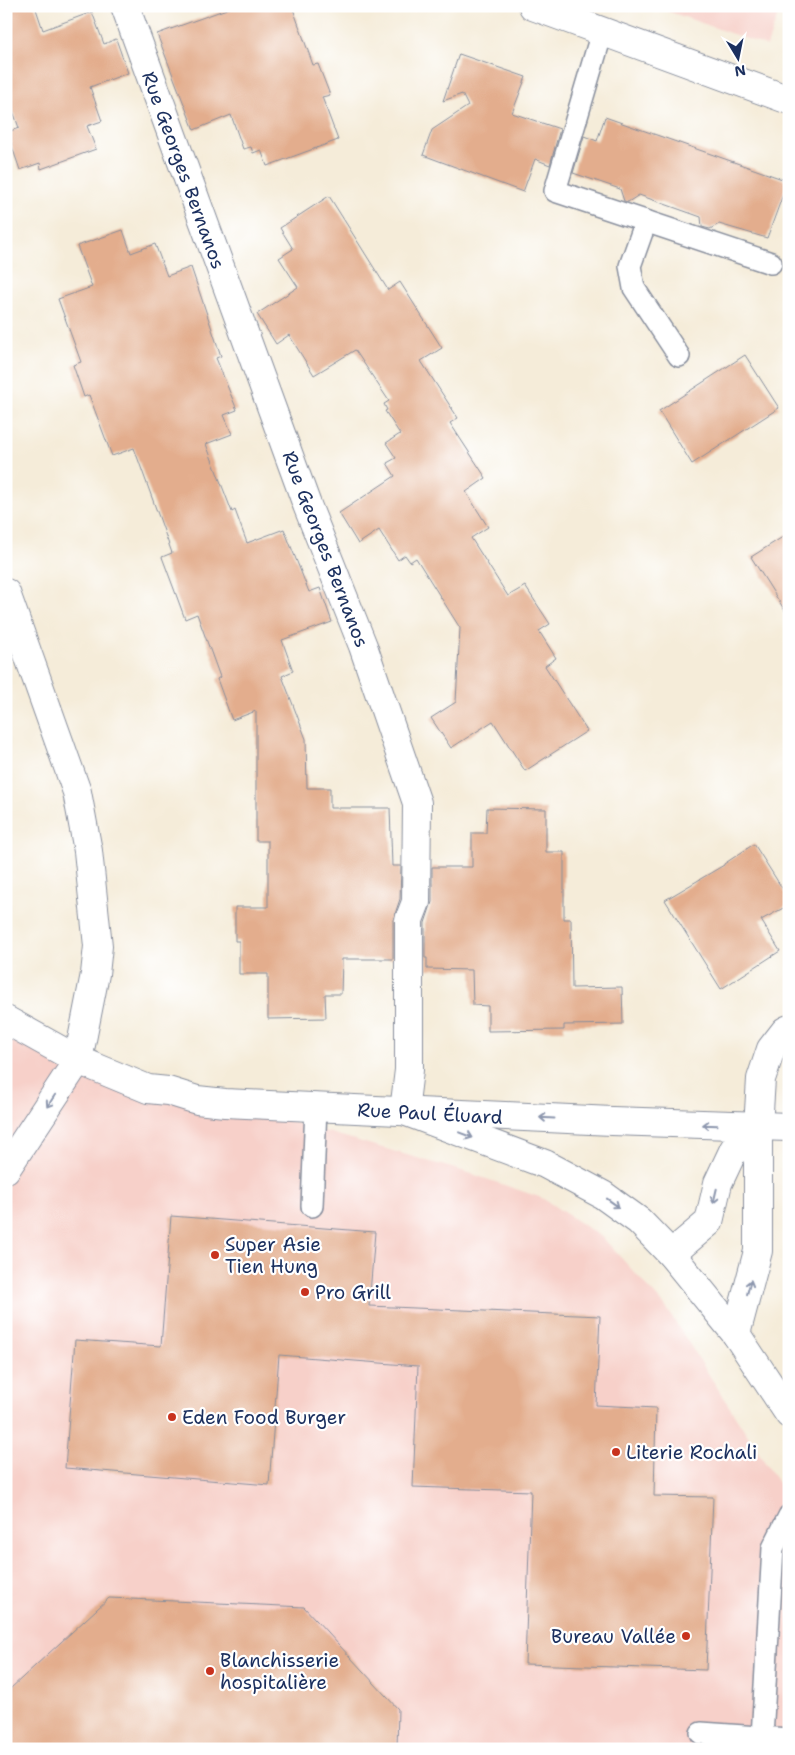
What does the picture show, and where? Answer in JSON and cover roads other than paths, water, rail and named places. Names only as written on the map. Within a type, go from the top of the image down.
[{"type":"street","name":"Rue Georges Bernanos","points":[[125,6],[307,504],[363,646],[417,803],[416,902],[409,920],[409,1070],[404,1111]]},
{"type":"street","points":[[533,6],[789,100]]},
{"type":"street","points":[[6,593],[77,792],[88,851],[98,946],[95,974],[78,1060],[6,1169]]},
{"type":"street","name":"Rue Paul Éluard","points":[[6,1020],[78,1060],[148,1089],[168,1091],[197,1100],[225,1103],[789,1127]]},
{"type":"street","points":[[736,1334],[758,1251],[758,1127],[761,1079],[771,1049],[785,1031],[789,1029]]},
{"type":"street","points":[[404,1111],[545,1164],[603,1195],[639,1221],[671,1254],[736,1334],[789,1414]]},
{"type":"street","points":[[671,1254],[709,1222],[718,1183],[734,1149],[758,1127]]},
{"type":"lane","points":[[602,32],[555,192],[771,263]]},
{"type":"lane","points":[[646,221],[630,266],[634,288],[679,356]]},
{"type":"lane","points":[[312,1206],[316,1107]]},
{"type":"lane","points":[[762,1737],[773,1548],[789,1516]]},
{"type":"lane","points":[[701,1733],[789,1739]]},
{"type":"place","name":"Super Asie Tien Hung","points":[[215,1255]]},
{"type":"place","name":"Pro Grill","points":[[305,1292]]},
{"type":"place","name":"Eden Food Burger","points":[[172,1417]]},
{"type":"place","name":"Literie Rochali","points":[[616,1452]]},
{"type":"place","name":"Bureau Vallée","points":[[686,1636]]},
{"type":"place","name":"Blanchisserie hospitalière","points":[[210,1671]]}]
